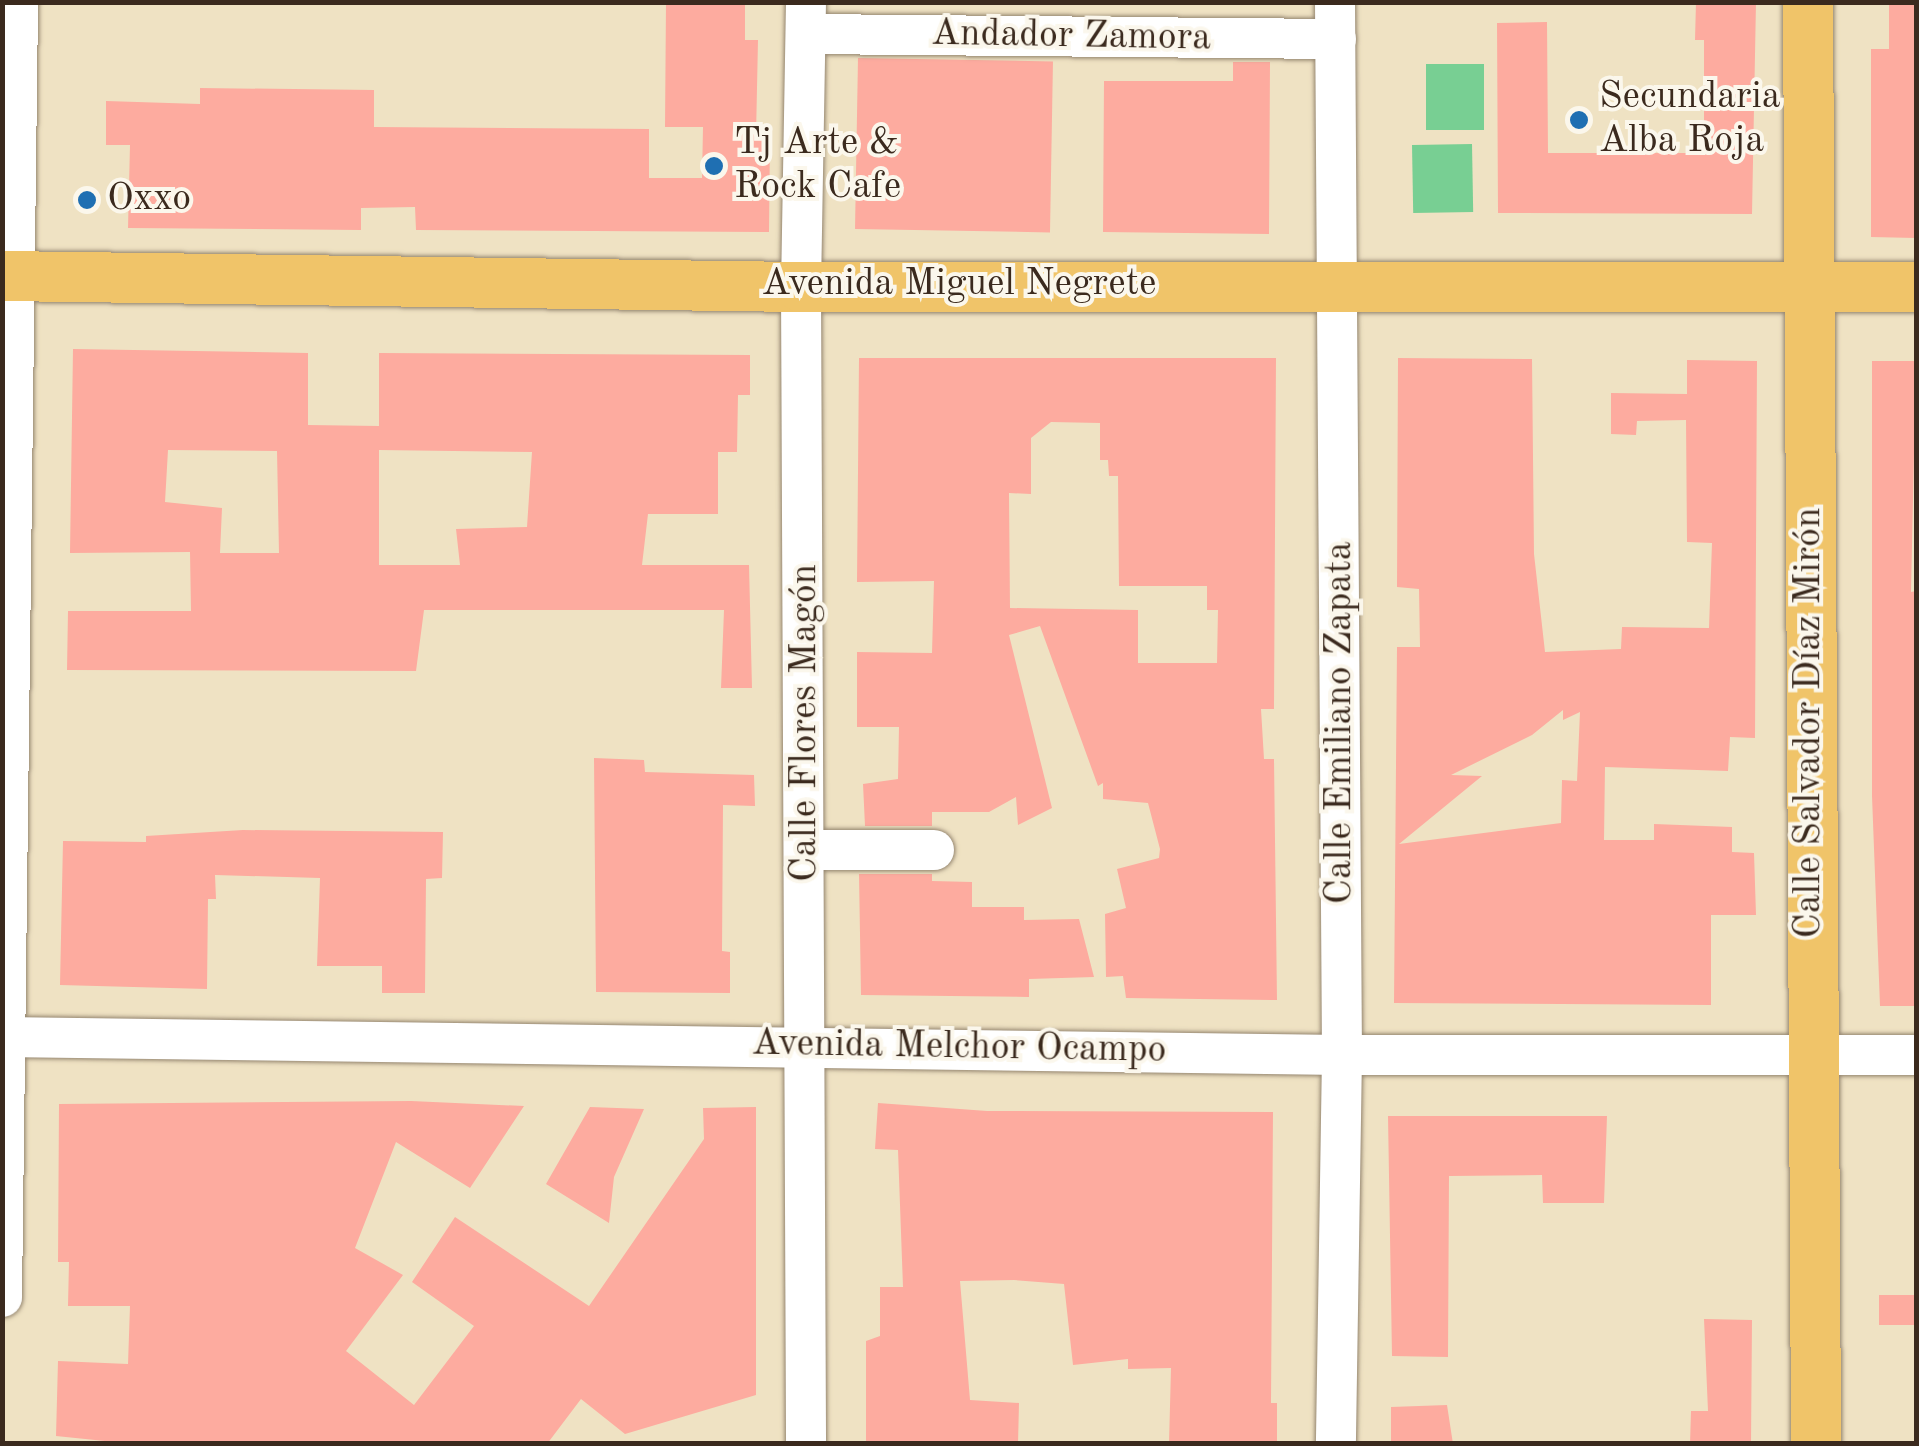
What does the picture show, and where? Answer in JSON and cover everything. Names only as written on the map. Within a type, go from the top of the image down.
[{"type":"main road","name":"Calle Salvador Díaz Mirón","points":[[1808,2],[1809,1054],[1816,1444]]},
{"type":"main road","name":"Avenida Miguel Negrete","points":[[8,276],[801,287],[1916,287]]},
{"type":"street","points":[[2,1297],[8,276],[18,2]]},
{"type":"street","name":"Andador Zamora","points":[[806,18],[1336,21]]},
{"type":"street","name":"Calle Flores Magón","points":[[806,18],[801,287],[807,850],[806,1444]]},
{"type":"street","name":"Calle Emiliano Zapata","points":[[1336,21],[1342,1055],[1336,1444]]},
{"type":"street","points":[[807,850],[934,850]]},
{"type":"street","name":"Avenida Melchor Ocampo","points":[[4,1037],[1342,1055],[1916,1054]]},
{"type":"green space","points":[[1426,64],[1484,64],[1484,130],[1426,130]]},
{"type":"green space","points":[[1472,144],[1473,212],[1413,213],[1412,145]]},
{"type":"building","points":[[666,2],[745,2],[745,40],[758,40],[756,136],[770,136],[769,232],[416,230],[415,207],[361,208],[361,230],[128,228],[130,145],[106,145],[106,101],[200,104],[200,88],[374,90],[374,127],[649,129],[649,178],[702,178],[703,127],[665,127]]},
{"type":"building","points":[[1696,2],[1756,2],[1752,214],[1498,213],[1497,23],[1547,22],[1548,153],[1704,153],[1704,40],[1695,40]]},
{"type":"building","points":[[1889,2],[1916,2],[1916,238],[1871,237],[1871,49],[1889,49]]},
{"type":"building","points":[[858,58],[1053,61],[1050,232],[855,229]]},
{"type":"building","points":[[1233,62],[1270,62],[1269,234],[1103,232],[1104,81],[1233,81]]},
{"type":"building","points":[[73,349],[308,353],[308,425],[379,426],[379,353],[750,355],[750,395],[738,395],[737,452],[718,452],[718,514],[648,514],[642,565],[749,565],[752,688],[721,688],[724,610],[424,610],[416,671],[67,670],[68,611],[191,611],[190,552],[70,553]],"holes":[[[168,450],[277,451],[279,553],[220,553],[222,508],[165,502]],[[379,450],[532,452],[527,527],[456,529],[460,565],[379,565]]]},
{"type":"building","points":[[859,358],[1276,358],[1274,709],[1261,709],[1264,759],[1274,759],[1277,1000],[1126,998],[1123,976],[1106,977],[1105,914],[1126,908],[1117,869],[1159,858],[1160,849],[1148,803],[1103,799],[1103,783],[1098,786],[1040,626],[1009,635],[1052,808],[1018,825],[1016,797],[989,812],[932,812],[932,826],[865,826],[863,784],[898,779],[899,727],[857,727],[857,652],[932,653],[934,581],[857,582]],"holes":[[[1051,422],[1100,423],[1100,460],[1108,460],[1109,476],[1118,476],[1119,586],[1207,586],[1207,610],[1218,610],[1217,663],[1138,663],[1138,610],[1010,608],[1009,493],[1031,494],[1031,438]]]},
{"type":"building","points":[[1398,358],[1532,359],[1534,554],[1545,652],[1621,649],[1622,627],[1709,628],[1712,543],[1687,542],[1686,420],[1637,421],[1636,435],[1611,434],[1611,393],[1687,394],[1687,360],[1757,361],[1755,738],[1730,737],[1728,771],[1605,767],[1604,840],[1654,840],[1654,824],[1732,827],[1732,852],[1754,853],[1756,915],[1711,915],[1711,1005],[1394,1003],[1397,647],[1420,647],[1419,589],[1397,587]],"holes":[[[1563,710],[1563,720],[1580,712],[1577,781],[1562,780],[1561,823],[1399,844],[1482,776],[1451,775],[1532,735]]]},
{"type":"building","points":[[1872,361],[1916,361],[1911,592],[1916,591],[1916,1006],[1880,1006],[1872,796]]},
{"type":"building","points":[[594,758],[644,760],[645,772],[754,775],[755,806],[723,805],[722,951],[730,952],[730,993],[596,992]]},
{"type":"building","points":[[243,830],[443,832],[442,878],[426,879],[425,993],[382,993],[382,966],[317,966],[320,878],[215,875],[216,899],[208,899],[207,989],[60,985],[63,841],[146,842],[146,836]]},
{"type":"building","points":[[859,874],[932,874],[932,881],[972,882],[972,907],[1024,907],[1024,920],[1079,919],[1094,977],[1029,979],[1029,997],[861,995]]},
{"type":"building","points":[[411,1101],[524,1106],[470,1188],[396,1142],[355,1248],[403,1275],[346,1351],[414,1405],[474,1326],[412,1282],[455,1217],[589,1306],[704,1139],[703,1108],[756,1107],[756,1395],[625,1434],[581,1399],[547,1444],[134,1444],[56,1436],[58,1361],[128,1364],[130,1306],[68,1306],[69,1262],[58,1262],[59,1104]]},
{"type":"building","points":[[878,1103],[987,1111],[1273,1112],[1271,1403],[1277,1403],[1277,1444],[1169,1444],[1171,1368],[1128,1369],[1128,1359],[1073,1365],[1064,1284],[1014,1280],[960,1281],[970,1400],[1019,1403],[1018,1444],[866,1444],[866,1341],[880,1336],[880,1287],[903,1287],[898,1150],[875,1149]]},
{"type":"building","points":[[590,1107],[644,1109],[614,1177],[609,1223],[546,1184]]},
{"type":"building","points":[[1388,1116],[1607,1116],[1604,1203],[1543,1203],[1542,1175],[1449,1176],[1448,1357],[1392,1356]]},
{"type":"building","points":[[1879,1295],[1916,1295],[1916,1325],[1879,1325]]},
{"type":"building","points":[[1704,1319],[1752,1320],[1751,1444],[1690,1444],[1691,1411],[1708,1411]]},
{"type":"building","points":[[1447,1405],[1453,1444],[1391,1444],[1391,1407]]},
{"type":"place","name":"Secundaria Alba Roja","points":[[1579,120]]},
{"type":"place","name":"Tj Arte & Rock Cafe","points":[[714,166]]},
{"type":"place","name":"Oxxo","points":[[87,200]]}]
